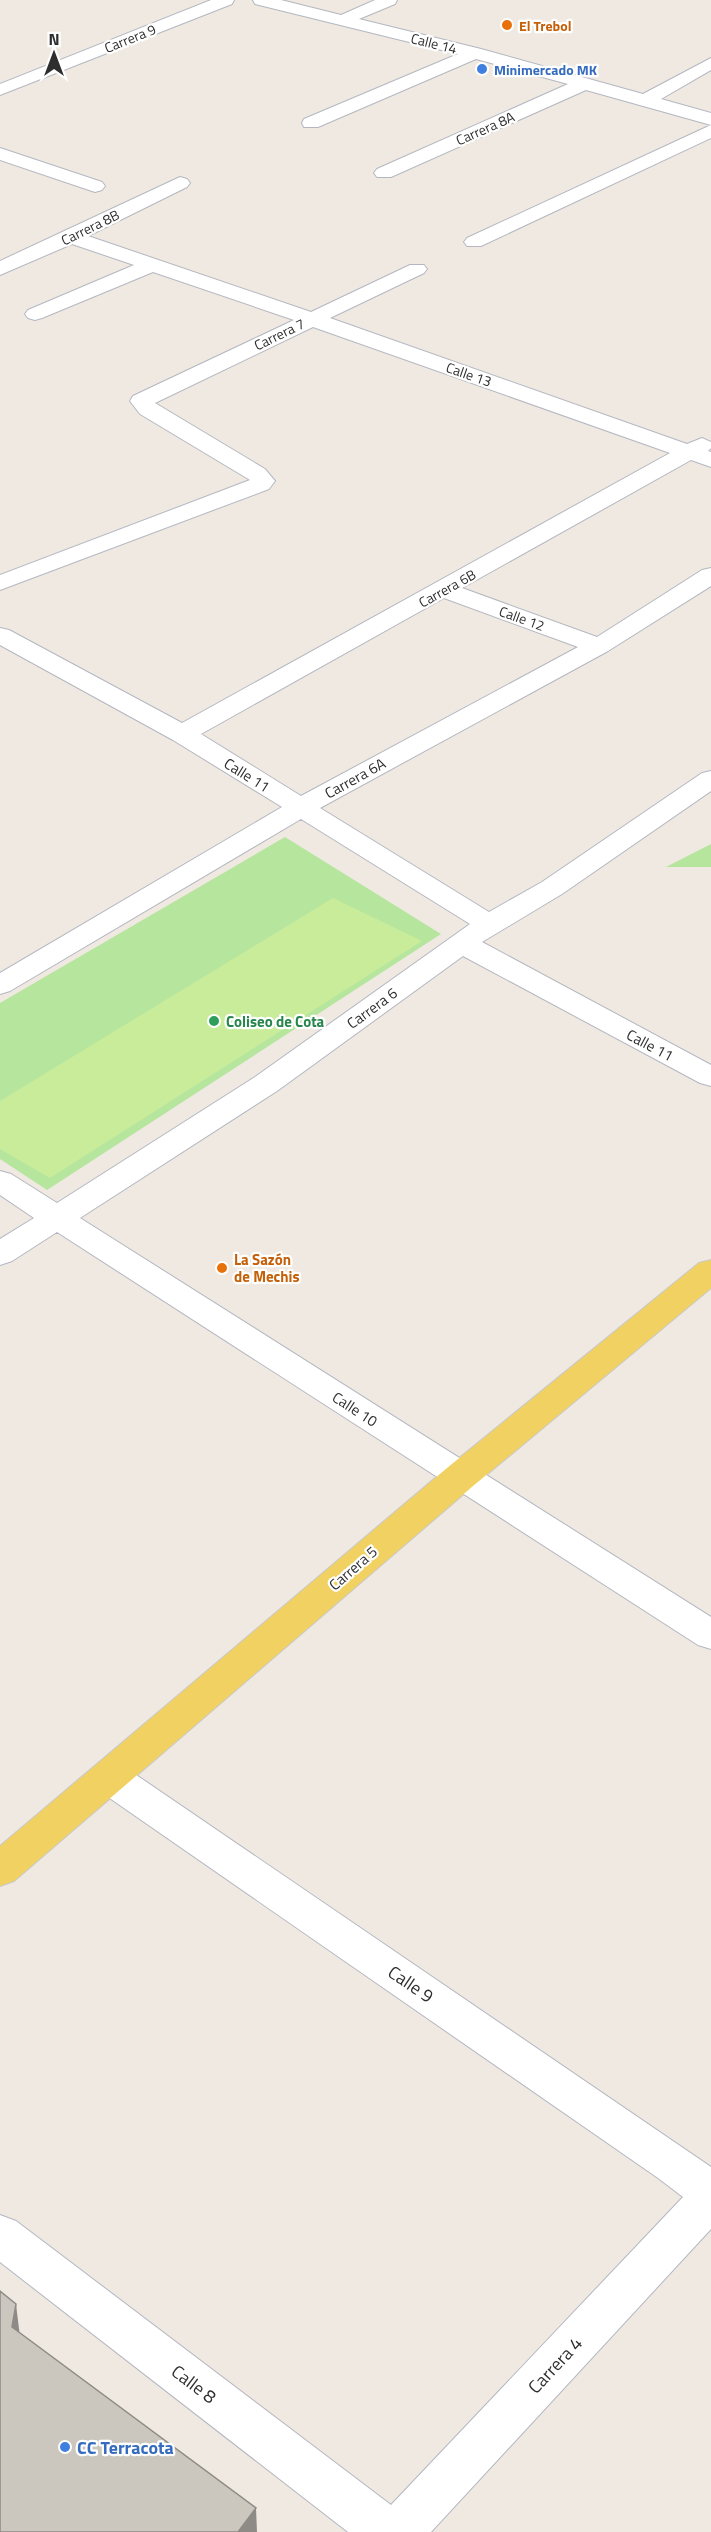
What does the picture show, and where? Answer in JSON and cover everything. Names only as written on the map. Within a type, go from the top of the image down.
[{"type":"main road","name":"Carrera 5","points":[[0,1870],[460,1477],[711,1272]]},
{"type":"street","name":"Carrera 9","points":[[0,90],[226,0]]},
{"type":"street","name":"Calle 14","points":[[261,0],[475,53],[648,99],[711,119]]},
{"type":"street","points":[[343,20],[389,0]]},
{"type":"street","points":[[311,123],[475,53]]},
{"type":"street","points":[[648,99],[711,63]]},
{"type":"street","name":"Carrera 8A","points":[[384,173],[586,83]]},
{"type":"street","points":[[474,242],[711,131]]},
{"type":"street","points":[[0,154],[95,186]]},
{"type":"street","name":"Carrera 8B","points":[[0,269],[180,183]]},
{"type":"street","name":"Calle 13","points":[[71,237],[312,318],[700,456]]},
{"type":"street","points":[[35,314],[154,264]]},
{"type":"street","name":"Carrera 7","points":[[0,583],[261,484],[264,481],[257,474],[148,409],[141,401],[417,269]]},
{"type":"street","name":"Carrera 6B","points":[[182,734],[444,590],[700,456],[711,440]]},
{"type":"street","name":"Carrera 6A","points":[[0,985],[300,808],[599,646],[711,575]]},
{"type":"street","name":"Calle 12","points":[[444,590],[599,646]]},
{"type":"street","name":"Calle 11","points":[[0,635],[182,734],[489,924]]},
{"type":"street","name":"Carrera 6","points":[[0,1254],[56,1216],[266,1084],[489,924],[552,888],[711,779]]},
{"type":"street","name":"Calle 11","points":[[463,943],[488,959],[711,1077]]},
{"type":"street","name":"Calle 10","points":[[0,1181],[460,1477],[711,1635]]},
{"type":"street","name":"Calle 9","points":[[109,1777],[664,2158],[711,2193]]},
{"type":"street","name":"Carrera 4","points":[[398,2532],[711,2198]]},
{"type":"street","name":"Calle 8","points":[[0,2235],[387,2532]]},
{"type":"green space","points":[[285,837],[441,934],[47,1190],[0,1159],[0,1003]]},
{"type":"green space","points":[[711,844],[711,867],[666,867]]},
{"type":"green space","name":"Coliseo de Cota","points":[[333,898],[422,941],[50,1178],[0,1149],[0,1101]]},
{"type":"building","name":"CC Terracota","points":[[0,2291],[16,2304],[12,2327],[256,2508],[238,2532],[0,2532]]},
{"type":"place","name":"El Trebol","points":[[507,25]]},
{"type":"place","name":"Minimercado MK","points":[[482,69]]},
{"type":"place","name":"Coliseo de Cota","points":[[214,1021]]},
{"type":"place","name":"La Sazón de Mechis","points":[[222,1268]]},
{"type":"place","name":"CC Terracota","points":[[65,2447]]}]
